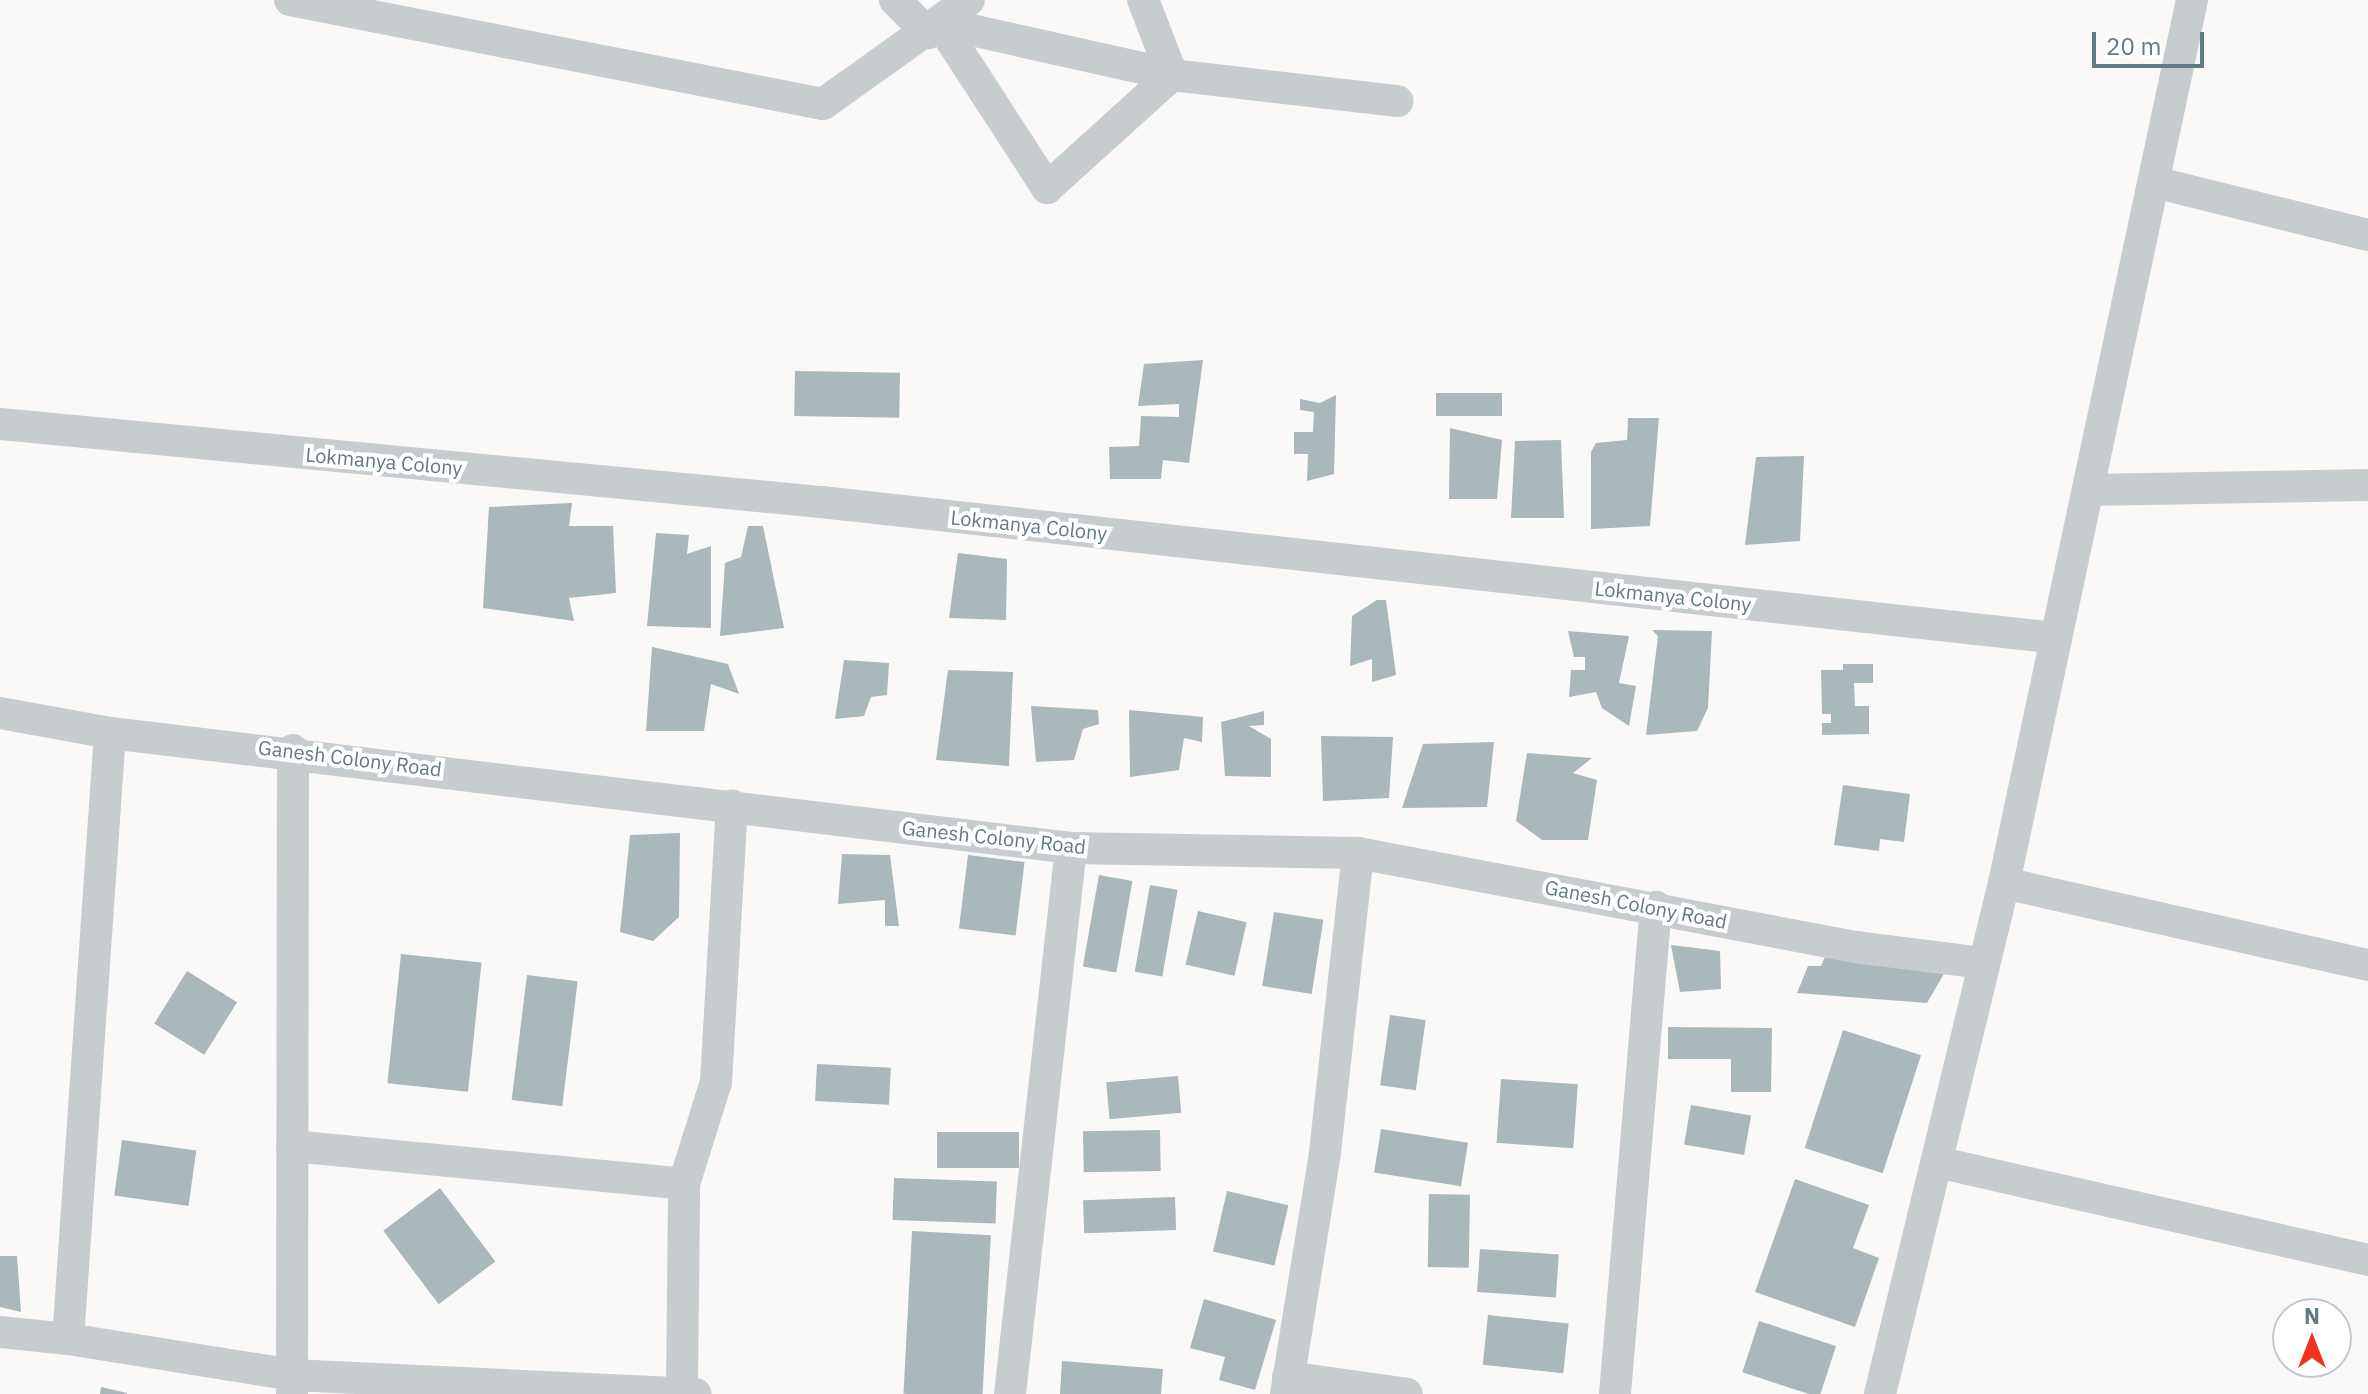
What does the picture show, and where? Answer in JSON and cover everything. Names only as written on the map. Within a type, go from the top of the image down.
[{"type":"street","points":[[290,0],[823,104],[934,28],[969,0]]},
{"type":"street","points":[[895,0],[934,28],[1047,188],[1172,75]]},
{"type":"street","points":[[1143,0],[1172,75]]},
{"type":"street","points":[[1880,1394],[2004,883],[2192,0]]},
{"type":"street","points":[[934,28],[1172,75],[1398,101]]},
{"type":"street","points":[[2154,182],[2368,235]]},
{"type":"street","name":"Lokmanya Colony","points":[[0,424],[821,502],[2056,638]]},
{"type":"street","points":[[2088,490],[2368,485]]},
{"type":"street","name":"Ganesh Colony Road","points":[[0,713],[110,733],[293,750],[1071,848],[1358,853],[1855,947],[1984,963]]},
{"type":"street","points":[[68,1339],[110,733]]},
{"type":"street","points":[[292,1384],[293,750]]},
{"type":"street","points":[[0,1332],[68,1339],[292,1384],[689,1391],[684,1184],[716,1082],[732,805]]},
{"type":"street","points":[[1010,1394],[1071,848]]},
{"type":"street","points":[[1358,853],[1325,1152],[1287,1386],[1407,1394]]},
{"type":"street","points":[[2004,883],[2368,965]]},
{"type":"street","points":[[1615,1394],[1656,907]]},
{"type":"street","points":[[292,1146],[684,1184]]},
{"type":"street","points":[[1937,1162],[2368,1260]]},
{"type":"building","points":[[1203,360],[1189,463],[1163,460],[1161,479],[1110,479],[1109,447],[1139,446],[1141,416],[1179,417],[1179,404],[1138,406],[1144,364]]},
{"type":"building","points":[[795,371],[900,373],[899,418],[794,416]]},
{"type":"building","points":[[1436,393],[1502,393],[1502,416],[1436,416]]},
{"type":"building","points":[[1336,395],[1334,474],[1307,481],[1308,454],[1294,454],[1294,432],[1313,432],[1314,412],[1300,410],[1300,399],[1320,403]]},
{"type":"building","points":[[1628,418],[1659,418],[1650,526],[1591,529],[1591,452],[1596,443],[1627,440]]},
{"type":"building","points":[[1450,428],[1502,440],[1497,499],[1449,499]]},
{"type":"building","points":[[1561,440],[1564,518],[1511,518],[1515,441]]},
{"type":"building","points":[[1804,456],[1800,541],[1745,545],[1756,457]]},
{"type":"building","points":[[572,503],[569,526],[613,526],[616,593],[569,598],[574,621],[483,608],[489,507]]},
{"type":"building","points":[[748,526],[763,526],[784,628],[720,636],[725,563],[741,557]]},
{"type":"building","points":[[656,533],[689,535],[687,554],[711,546],[711,628],[647,626]]},
{"type":"building","points":[[958,553],[1007,559],[1006,620],[949,618]]},
{"type":"building","points":[[1377,600],[1386,600],[1396,675],[1372,682],[1372,659],[1350,666],[1352,616]]},
{"type":"building","points":[[1652,630],[1712,631],[1708,708],[1697,731],[1646,735],[1658,636]]},
{"type":"building","points":[[1568,631],[1629,636],[1619,683],[1636,686],[1629,726],[1602,708],[1596,692],[1569,697],[1571,670],[1585,670],[1585,657],[1574,657]]},
{"type":"building","points":[[652,647],[728,664],[739,694],[711,684],[704,731],[646,731]]},
{"type":"building","points":[[844,660],[889,663],[887,695],[871,697],[864,716],[835,719]]},
{"type":"building","points":[[1843,664],[1873,664],[1873,683],[1854,683],[1855,706],[1869,706],[1869,734],[1822,735],[1822,723],[1831,723],[1831,714],[1822,714],[1821,670],[1843,670]]},
{"type":"building","points":[[948,670],[1013,672],[1009,766],[936,760]]},
{"type":"building","points":[[1031,706],[1098,710],[1099,724],[1083,729],[1074,760],[1036,762]]},
{"type":"building","points":[[1129,710],[1203,717],[1202,742],[1184,738],[1179,770],[1130,777]]},
{"type":"building","points":[[1264,711],[1264,725],[1249,726],[1271,739],[1271,777],[1225,776],[1221,722]]},
{"type":"building","points":[[1321,736],[1393,737],[1389,798],[1323,801]]},
{"type":"building","points":[[1494,742],[1487,807],[1402,808],[1423,744]]},
{"type":"building","points":[[1527,753],[1592,758],[1573,773],[1597,780],[1588,840],[1542,840],[1516,821]]},
{"type":"building","points":[[1843,785],[1910,794],[1904,842],[1880,839],[1879,851],[1834,845]]},
{"type":"building","points":[[680,833],[679,917],[653,941],[620,932],[630,835]]},
{"type":"building","points":[[842,854],[890,855],[899,926],[885,926],[885,900],[838,904]]},
{"type":"building","points":[[968,855],[1025,862],[1016,935],[959,928]]},
{"type":"building","points":[[1099,875],[1132,881],[1116,972],[1083,967]]},
{"type":"building","points":[[1150,885],[1178,890],[1162,977],[1135,972]]},
{"type":"building","points":[[1198,911],[1247,922],[1234,976],[1186,965]]},
{"type":"building","points":[[1274,912],[1323,920],[1312,994],[1262,986]]},
{"type":"building","points":[[1671,945],[1720,951],[1721,989],[1680,992]]},
{"type":"building","points":[[1827,952],[1949,965],[1927,1003],[1797,993],[1808,966],[1821,966]]},
{"type":"building","points":[[401,954],[482,962],[468,1092],[387,1083]]},
{"type":"building","points":[[187,971],[237,1002],[204,1055],[154,1024]]},
{"type":"building","points":[[527,975],[578,981],[562,1106],[512,1100]]},
{"type":"building","points":[[1390,1015],[1426,1020],[1416,1090],[1380,1085]]},
{"type":"building","points":[[1668,1027],[1772,1028],[1771,1092],[1731,1092],[1731,1059],[1668,1059]]},
{"type":"building","points":[[1843,1030],[1921,1055],[1883,1173],[1805,1148]]},
{"type":"building","points":[[817,1064],[891,1068],[889,1105],[815,1101]]},
{"type":"building","points":[[1178,1076],[1181,1113],[1109,1119],[1106,1082]]},
{"type":"building","points":[[1501,1079],[1578,1084],[1573,1148],[1497,1143]]},
{"type":"building","points":[[1691,1105],[1751,1116],[1744,1155],[1684,1144]]},
{"type":"building","points":[[1381,1129],[1468,1143],[1461,1186],[1374,1172]]},
{"type":"building","points":[[1160,1130],[1161,1171],[1084,1172],[1083,1131]]},
{"type":"building","points":[[937,1132],[1019,1132],[1019,1168],[937,1168]]},
{"type":"building","points":[[122,1140],[196,1150],[188,1206],[114,1195]]},
{"type":"building","points":[[894,1178],[997,1182],[995,1224],[893,1220]]},
{"type":"building","points":[[1795,1179],[1869,1205],[1853,1248],[1879,1258],[1855,1327],[1755,1292]]},
{"type":"building","points":[[440,1188],[495,1261],[439,1304],[383,1231]]},
{"type":"building","points":[[1227,1191],[1288,1205],[1274,1266],[1213,1251]]},
{"type":"building","points":[[1429,1194],[1470,1195],[1469,1268],[1428,1267]]},
{"type":"building","points":[[1175,1197],[1176,1230],[1084,1233],[1083,1200]]},
{"type":"building","points":[[912,1231],[991,1235],[983,1394],[903,1394]]},
{"type":"building","points":[[1480,1249],[1559,1255],[1556,1297],[1477,1292]]},
{"type":"building","points":[[0,1256],[17,1256],[21,1312],[0,1307]]},
{"type":"building","points":[[1204,1299],[1276,1320],[1255,1390],[1219,1380],[1225,1357],[1190,1348]]},
{"type":"building","points":[[1488,1315],[1569,1323],[1563,1373],[1483,1365]]},
{"type":"building","points":[[1759,1321],[1836,1346],[1820,1394],[1809,1394],[1742,1372]]},
{"type":"building","points":[[1062,1361],[1163,1369],[1161,1394],[1060,1394]]},
{"type":"building","points":[[101,1387],[127,1393],[127,1394],[100,1394]]}]
